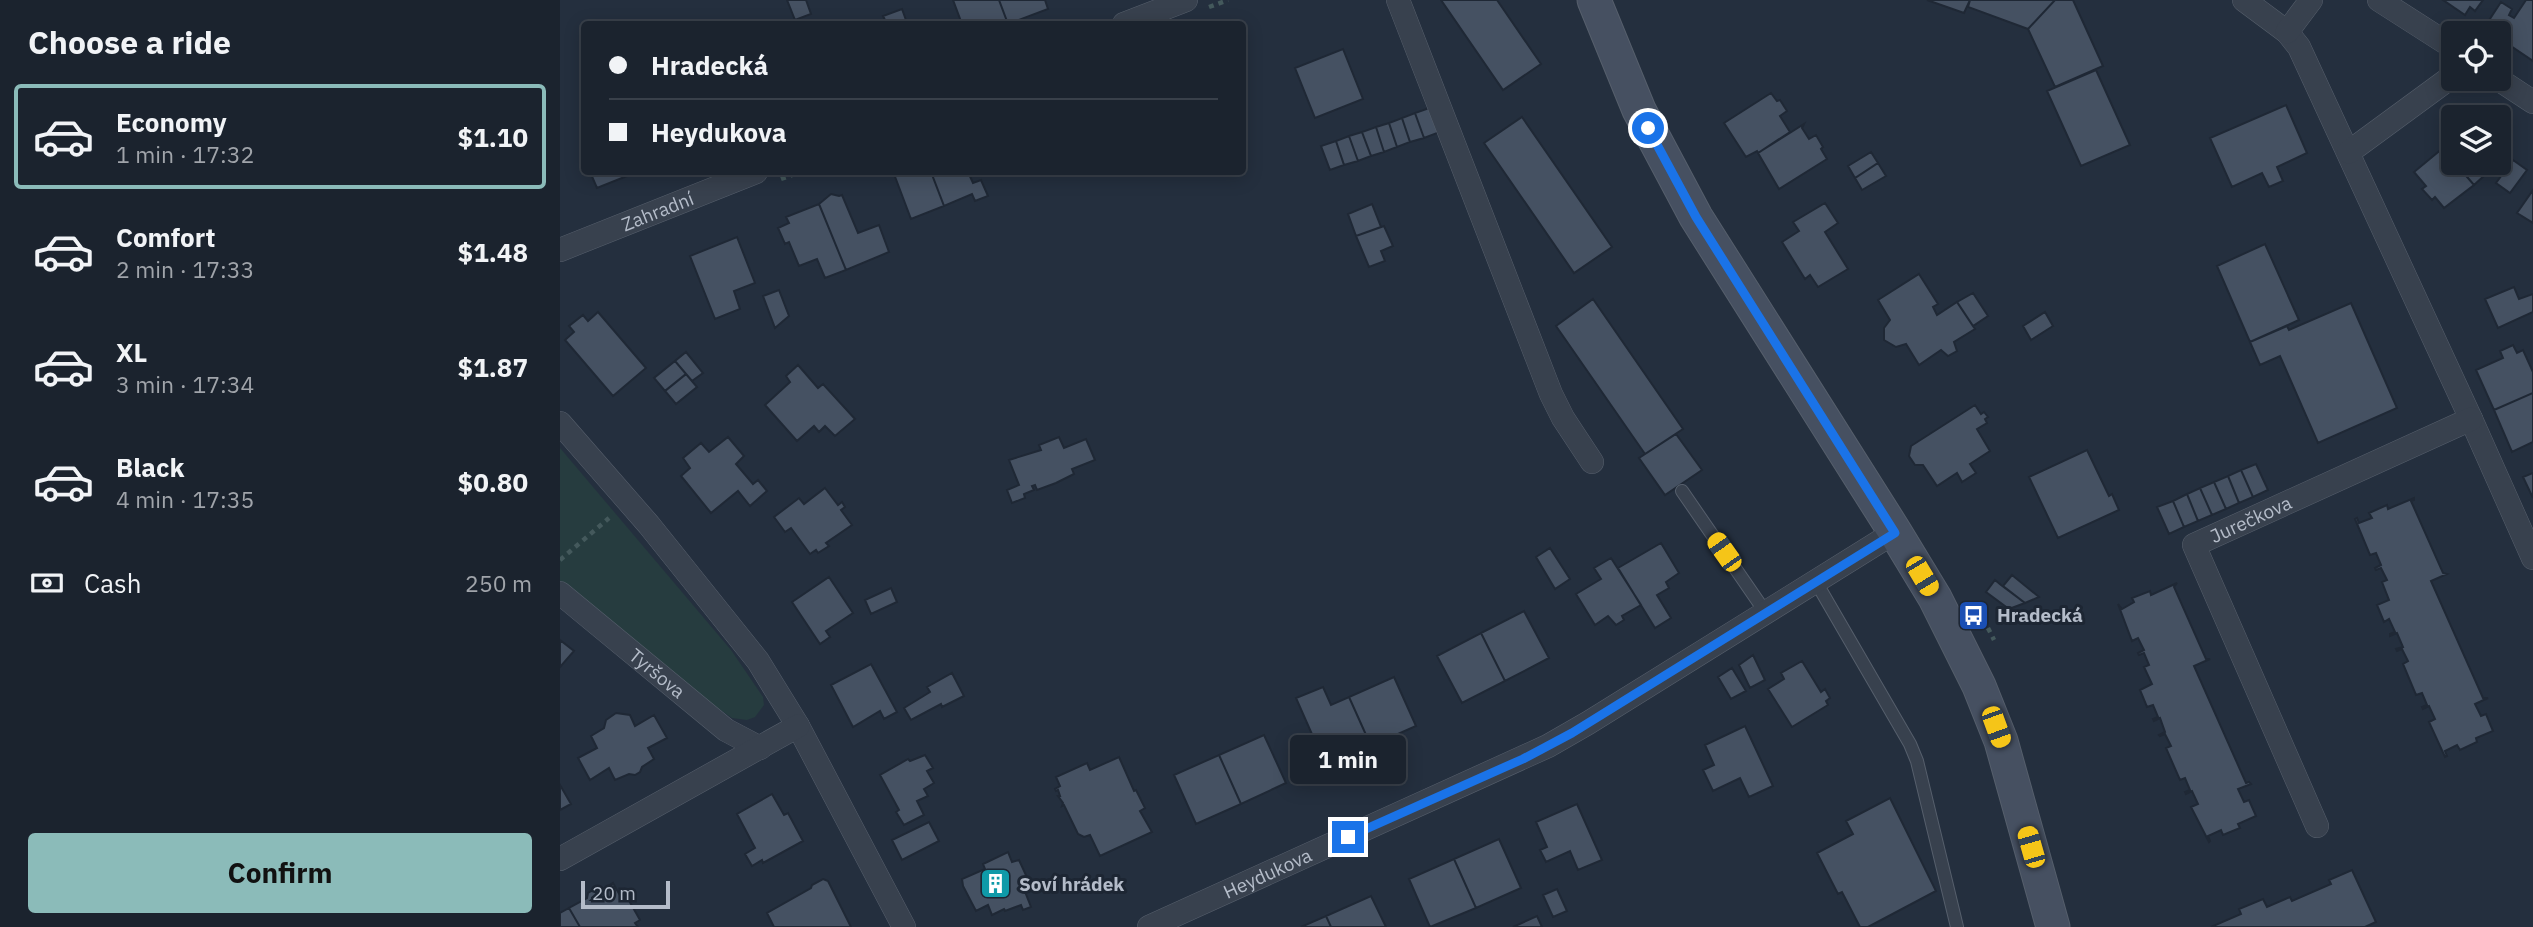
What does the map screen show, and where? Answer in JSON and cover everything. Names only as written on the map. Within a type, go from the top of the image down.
[{"type":"main road","points":[[1594,0],[1635,102],[1696,217],[1935,598],[1990,712],[2001,741],[2053,927]]},
{"type":"street","points":[[1132,21],[1186,0]]},
{"type":"street","points":[[1398,0],[1546,382],[1563,418],[1592,463]]},
{"type":"street","points":[[2244,0],[2287,32],[2299,47],[2533,558]]},
{"type":"street","points":[[2287,32],[2312,0]]},
{"type":"street","points":[[2379,0],[2441,40]]},
{"type":"street","points":[[2349,152],[2441,85]]},
{"type":"street","points":[[2511,88],[2533,102]]},
{"type":"street","name":"Zahradní","points":[[560,250],[748,175]]},
{"type":"street","name":"Jurečkova","points":[[2316,826],[2194,545],[2471,419]]},
{"type":"street","points":[[560,424],[628,501],[758,661],[798,726],[904,927]]},
{"type":"street","name":"Heydukova","points":[[1149,927],[1523,759],[1588,723],[1895,533]]},
{"type":"street","name":"Tyršova","points":[[560,593],[726,730],[760,748]]},
{"type":"street","points":[[560,859],[798,726]]},
{"type":"lane","points":[[1682,491],[1766,613]]},
{"type":"lane","points":[[1816,582],[1910,744],[1917,761],[1957,927]]},
{"type":"path","points":[[560,560],[628,501]]},
{"type":"green space","points":[[560,448],[731,650],[763,697],[764,705],[755,717],[747,720],[732,718],[676,679],[560,585]]},
{"type":"building","points":[[787,0],[806,0],[811,14],[795,20]]},
{"type":"building","points":[[953,0],[999,0],[1007,21],[961,21]]},
{"type":"building","points":[[999,0],[1045,0],[1048,9],[1016,21],[1007,21]]},
{"type":"building","points":[[1441,0],[1497,0],[1541,64],[1503,90]]},
{"type":"building","points":[[1927,0],[1970,0],[1964,13]]},
{"type":"building","points":[[1970,0],[2055,0],[2028,29],[1968,7]]},
{"type":"building","points":[[2055,0],[2073,0],[2103,66],[2055,87],[2028,29]]},
{"type":"building","points":[[2443,0],[2483,0],[2475,11],[2470,7],[2465,15]]},
{"type":"building","points":[[2526,0],[2533,0],[2533,61],[2511,46],[2511,21],[2489,21],[2501,2],[2512,9],[2509,15],[2514,18]]},
{"type":"building","points":[[902,9],[906,20],[910,21],[886,21],[883,16]]},
{"type":"building","points":[[1343,49],[1363,99],[1315,118],[1295,68]]},
{"type":"building","points":[[2096,70],[2130,145],[2081,166],[2047,91]]},
{"type":"building","points":[[1771,93],[1787,111],[1780,116],[1790,132],[1758,153],[1757,151],[1746,157],[1724,123]]},
{"type":"building","points":[[2286,105],[2307,153],[2277,167],[2283,181],[2269,187],[2262,173],[2232,187],[2210,138]]},
{"type":"building","points":[[1432,107],[1440,132],[1424,138],[1415,113]]},
{"type":"building","points":[[1415,113],[1424,138],[1410,142],[1402,118]]},
{"type":"building","points":[[1522,117],[1612,247],[1574,273],[1484,143]]},
{"type":"building","points":[[1402,118],[1410,142],[1397,147],[1389,123]]},
{"type":"building","points":[[1389,123],[1397,147],[1384,152],[1376,127]]},
{"type":"building","points":[[1804,124],[1802,128],[1809,139],[1816,135],[1827,159],[1779,189],[1758,153]]},
{"type":"building","points":[[1376,127],[1384,152],[1371,156],[1362,132]]},
{"type":"building","points":[[1362,132],[1371,156],[1358,161],[1349,136]]},
{"type":"building","points":[[1349,136],[1358,161],[1344,165],[1336,141]]},
{"type":"building","points":[[1336,141],[1344,165],[1330,170],[1321,146]]},
{"type":"building","points":[[2441,150],[2441,175],[2466,175],[2474,185],[2444,208],[2435,197],[2432,200],[2422,189],[2426,186],[2414,172]]},
{"type":"building","points":[[1871,152],[1878,163],[1855,178],[1848,166]]},
{"type":"building","points":[[2513,160],[2527,170],[2510,193],[2496,183],[2502,175],[2511,175]]},
{"type":"building","points":[[1878,163],[1886,176],[1862,190],[1855,178]]},
{"type":"building","points":[[591,175],[630,175],[597,188]]},
{"type":"building","points":[[894,175],[932,175],[944,206],[911,219]]},
{"type":"building","points":[[932,175],[969,175],[973,183],[981,180],[988,196],[975,201],[972,194],[944,206]]},
{"type":"building","points":[[2465,175],[2485,175],[2474,185]]},
{"type":"building","points":[[2533,190],[2533,223],[2517,213]]},
{"type":"building","points":[[831,194],[842,195],[858,233],[879,225],[889,252],[846,270],[819,204]]},
{"type":"building","points":[[1825,203],[1838,223],[1825,232],[1848,269],[1818,287],[1810,275],[1805,279],[1782,242],[1799,231],[1793,222]]},
{"type":"building","points":[[819,204],[846,270],[825,278],[817,259],[799,266],[789,242],[785,244],[778,228],[789,223],[786,217]]},
{"type":"building","points":[[1372,204],[1381,227],[1356,236],[1348,214]]},
{"type":"building","points":[[1384,226],[1393,246],[1381,251],[1385,261],[1369,267],[1356,236]]},
{"type":"building","points":[[737,237],[755,283],[734,291],[740,309],[715,319],[690,256]]},
{"type":"building","points":[[2265,244],[2299,320],[2250,342],[2217,266]]},
{"type":"building","points":[[1919,274],[1938,304],[1933,307],[1937,315],[1957,302],[1975,329],[1954,342],[1957,351],[1948,356],[1941,350],[1919,365],[1906,344],[1896,347],[1884,340],[1884,328],[1890,320],[1878,300]]},
{"type":"building","points":[[2514,287],[2519,299],[2533,294],[2533,312],[2498,328],[2485,299]]},
{"type":"building","points":[[779,290],[789,316],[775,328],[763,296]]},
{"type":"building","points":[[1973,293],[1988,316],[1973,326],[1957,302]]},
{"type":"building","points":[[1593,299],[1683,429],[1645,454],[1556,326]]},
{"type":"building","points":[[2351,303],[2397,408],[2318,443],[2280,356],[2260,365],[2250,342],[2287,326],[2289,330]]},
{"type":"building","points":[[598,312],[646,368],[613,396],[565,340],[574,332],[569,326],[583,315],[588,321]]},
{"type":"building","points":[[2045,312],[2053,326],[2031,340],[2023,326]]},
{"type":"building","points":[[2513,345],[2517,353],[2523,350],[2533,372],[2533,393],[2494,410],[2476,370],[2503,358],[2500,351]]},
{"type":"building","points":[[686,352],[703,373],[692,381],[675,361]]},
{"type":"building","points":[[675,361],[686,374],[665,391],[654,378]]},
{"type":"building","points":[[798,365],[818,388],[823,384],[855,419],[835,436],[825,426],[819,432],[814,426],[797,441],[765,405],[790,382],[786,376]]},
{"type":"building","points":[[686,374],[697,387],[676,404],[665,391]]},
{"type":"building","points":[[2533,393],[2533,442],[2512,452],[2494,410]]},
{"type":"building","points":[[1975,405],[1981,414],[1984,412],[1988,417],[1985,419],[1987,423],[1977,429],[1990,451],[1970,464],[1976,473],[1962,482],[1957,473],[1937,486],[1923,465],[1915,465],[1909,456],[1911,446]]},
{"type":"building","points":[[1676,434],[1702,470],[1665,495],[1639,458]]},
{"type":"building","points":[[728,437],[744,456],[736,464],[753,484],[758,480],[767,491],[750,506],[738,491],[711,513],[681,476],[690,468],[683,458],[701,443],[709,452]]},
{"type":"building","points":[[1059,437],[1064,448],[1086,439],[1095,460],[1072,469],[1074,474],[1056,483],[1037,490],[1035,485],[1032,486],[1034,490],[1024,494],[1025,498],[1012,503],[1007,490],[1019,485],[1009,460],[1041,450],[1039,445]]},
{"type":"building","points":[[2087,450],[2109,496],[2112,494],[2119,510],[2058,538],[2029,477]]},
{"type":"building","points":[[2256,464],[2268,490],[2253,497],[2241,470]]},
{"type":"building","points":[[2241,470],[2253,497],[2239,503],[2228,476]]},
{"type":"building","points":[[2533,473],[2533,498],[2523,477]]},
{"type":"building","points":[[2228,476],[2239,503],[2226,509],[2214,482]]},
{"type":"building","points":[[2214,482],[2226,509],[2212,515],[2200,488]]},
{"type":"building","points":[[825,488],[838,505],[842,502],[845,507],[841,510],[852,525],[826,543],[829,546],[818,553],[816,550],[810,554],[791,528],[785,532],[774,517],[799,498],[804,504]]},
{"type":"building","points":[[2200,488],[2212,515],[2198,521],[2187,494]]},
{"type":"building","points":[[2187,494],[2198,521],[2184,527],[2173,501]]},
{"type":"building","points":[[2414,498],[2411,501],[2443,573],[2447,574],[2431,581],[2483,698],[2488,698],[2475,704],[2481,716],[2486,714],[2493,731],[2476,738],[2477,742],[2460,750],[2457,745],[2445,751],[2445,757],[2429,722],[2435,719],[2429,706],[2423,709],[2422,707],[2427,705],[2422,693],[2416,695],[2403,664],[2408,661],[2402,649],[2396,649],[2403,647],[2397,633],[2390,636],[2395,632],[2389,619],[2384,622],[2377,605],[2389,600],[2382,582],[2387,580],[2381,568],[2376,570],[2375,568],[2381,565],[2376,553],[2370,555],[2355,519],[2357,518],[2359,523],[2372,518],[2369,513],[2387,505],[2388,509]]},
{"type":"building","points":[[2173,501],[2184,527],[2169,534],[2157,507]]},
{"type":"building","points":[[1661,543],[1679,573],[1666,582],[1669,588],[1657,595],[1671,618],[1655,628],[1618,568]]},
{"type":"building","points":[[1550,548],[1570,579],[1555,589],[1536,557]]},
{"type":"building","points":[[1611,558],[1641,605],[1622,616],[1624,620],[1616,625],[1608,616],[1595,625],[1576,594],[1601,579],[1594,568]]},
{"type":"building","points":[[2012,575],[2039,597],[2025,603],[2003,586]]},
{"type":"building","points":[[829,577],[853,613],[826,631],[830,637],[820,644],[792,602]]},
{"type":"building","points":[[1995,580],[2025,603],[2009,609],[1986,592]]},
{"type":"building","points":[[2177,583],[2174,587],[2206,659],[2210,659],[2194,666],[2246,783],[2251,784],[2238,789],[2244,802],[2249,800],[2256,816],[2238,824],[2240,828],[2223,835],[2221,830],[2208,836],[2209,842],[2191,807],[2198,804],[2192,791],[2186,794],[2185,792],[2190,790],[2185,778],[2180,780],[2166,748],[2171,746],[2165,734],[2159,735],[2165,732],[2160,718],[2154,721],[2153,719],[2158,717],[2153,705],[2147,707],[2140,690],[2152,684],[2144,667],[2149,665],[2144,653],[2139,655],[2138,653],[2144,650],[2138,638],[2132,641],[2118,604],[2122,609],[2134,602],[2132,598],[2150,591],[2151,595]]},
{"type":"building","points":[[891,588],[897,602],[871,614],[865,600]]},
{"type":"building","points":[[1524,611],[1549,658],[1505,681],[1481,633]]},
{"type":"building","points":[[1481,633],[1505,681],[1462,703],[1437,656]]},
{"type":"building","points":[[560,640],[574,651],[560,667]]},
{"type":"building","points":[[1753,655],[1765,680],[1750,688],[1739,665]]},
{"type":"building","points":[[1802,661],[1821,692],[1825,689],[1830,698],[1826,701],[1828,705],[1792,727],[1768,689],[1784,679],[1781,673]]},
{"type":"building","points":[[871,664],[897,712],[884,719],[880,711],[853,727],[831,685]]},
{"type":"building","points":[[1732,668],[1746,691],[1731,699],[1718,677]]},
{"type":"building","points":[[952,673],[964,696],[942,707],[941,704],[911,720],[904,708],[930,692],[927,687]]},
{"type":"building","points":[[1394,677],[1416,726],[1371,746],[1349,697]]},
{"type":"building","points":[[1323,687],[1331,705],[1349,697],[1371,746],[1326,766],[1296,698]]},
{"type":"building","points":[[616,713],[630,715],[635,726],[654,715],[667,738],[648,748],[654,759],[635,775],[629,774],[615,780],[609,768],[590,780],[578,758],[597,748],[591,736],[604,728],[606,720]]},
{"type":"building","points":[[1745,726],[1773,786],[1749,797],[1740,778],[1713,791],[1703,770],[1714,765],[1705,745]]},
{"type":"building","points":[[1264,735],[1286,783],[1241,804],[1219,755]]},
{"type":"building","points":[[925,755],[933,768],[927,771],[934,783],[924,789],[928,796],[917,801],[924,815],[904,825],[880,775],[908,759],[910,761]]},
{"type":"building","points":[[1219,755],[1241,804],[1196,824],[1174,775]]},
{"type":"building","points":[[1119,757],[1145,808],[1140,811],[1152,832],[1100,856],[1090,835],[1084,837],[1078,834],[1064,805],[1062,806],[1058,790],[1055,789],[1060,786],[1056,777],[1087,763],[1090,770]]},
{"type":"building","points":[[560,785],[571,804],[560,810]]},
{"type":"building","points":[[772,794],[784,815],[788,813],[803,841],[763,863],[762,860],[752,866],[745,854],[755,848],[737,814]]},
{"type":"building","points":[[1890,798],[1936,891],[1868,927],[1860,927],[1842,892],[1838,894],[1817,853],[1853,834],[1846,821]]},
{"type":"building","points":[[1577,804],[1602,860],[1578,870],[1570,851],[1546,862],[1540,850],[1547,847],[1536,822]]},
{"type":"building","points":[[929,822],[939,841],[902,860],[892,840]]},
{"type":"building","points":[[1499,839],[1521,888],[1476,908],[1454,859]]},
{"type":"building","name":"Soví hrádek","points":[[1008,852],[1012,862],[1019,860],[1031,886],[1024,889],[1031,907],[1023,910],[1021,905],[992,915],[988,905],[976,911],[962,879],[985,869],[983,864]]},
{"type":"building","points":[[1454,859],[1476,908],[1430,927],[1409,879]]},
{"type":"building","points":[[2352,870],[2376,922],[2365,927],[2211,927],[2241,914],[2239,909],[2263,899],[2267,907],[2290,897],[2292,901],[2331,884],[2329,880]]},
{"type":"building","points":[[823,879],[828,881],[851,927],[774,927],[767,913]]},
{"type":"building","points":[[613,883],[622,899],[627,897],[640,920],[635,923],[638,927],[580,927],[569,908],[587,898],[588,893]]},
{"type":"building","points":[[1557,889],[1567,911],[1553,917],[1543,895]]},
{"type":"building","points":[[1371,896],[1386,927],[1331,927],[1326,916]]},
{"type":"building","points":[[569,908],[580,927],[560,927],[560,913]]},
{"type":"building","points":[[1326,916],[1331,927],[1301,927]]},
{"type":"building","points":[[1537,916],[1542,927],[1513,927]]},
{"type":"place","name":"Hradecká","points":[[1974,615]]},
{"type":"place","name":"Soví hrádek","points":[[996,884]]},
{"type":"route","points":[[1348,837],[1523,759],[1572,733],[1895,533],[1696,217],[1648,128]]}]
